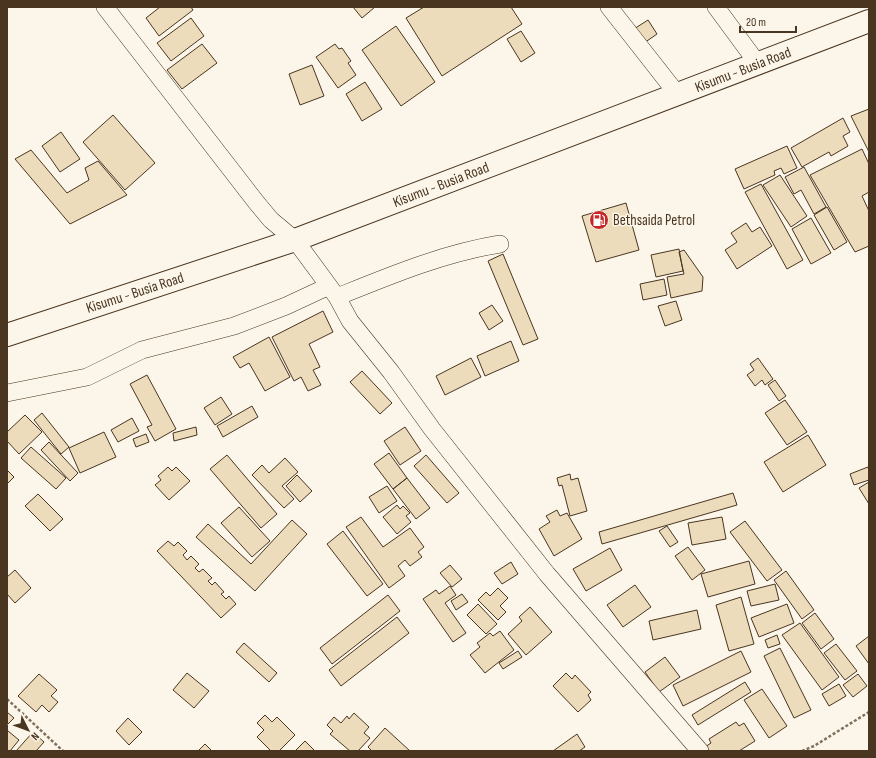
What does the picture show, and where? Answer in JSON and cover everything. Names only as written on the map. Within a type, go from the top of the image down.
[{"type":"highway","name":"Kisumu - Busia Road","points":[[7,335],[295,240],[869,21]]},
{"type":"street","points":[[105,7],[256,202],[271,220],[295,240],[333,291],[350,321],[391,372],[432,429],[547,574],[700,751]]},
{"type":"street","points":[[609,7],[678,95]]},
{"type":"street","points":[[716,7],[758,64]]},
{"type":"street","points":[[7,393],[88,377],[142,350],[234,326],[286,306],[333,291],[479,248],[500,244]]},
{"type":"path","points":[[7,699],[63,751]]},
{"type":"path","points":[[802,751],[814,746],[869,712]]},
{"type":"building","points":[[160,7],[191,7],[193,10],[159,36],[146,18]]},
{"type":"building","points":[[353,7],[375,7],[362,18]]},
{"type":"building","points":[[424,7],[511,7],[522,24],[442,76],[406,18]]},
{"type":"building","points":[[191,18],[204,36],[171,61],[157,43]]},
{"type":"building","points":[[648,20],[657,34],[644,43],[634,29]]},
{"type":"building","points":[[396,26],[435,82],[401,106],[362,50]]},
{"type":"building","points":[[521,31],[535,53],[521,62],[507,39]]},
{"type":"building","points":[[202,44],[217,63],[182,89],[167,70]]},
{"type":"building","points":[[335,44],[339,49],[342,48],[351,61],[348,63],[356,75],[338,88],[316,57]]},
{"type":"building","points":[[312,65],[324,96],[300,105],[289,74]]},
{"type":"building","points":[[365,82],[382,109],[362,121],[346,94]]},
{"type":"building","points":[[869,109],[869,152],[851,116]]},
{"type":"building","points":[[113,115],[155,163],[125,190],[83,142]]},
{"type":"building","points":[[843,118],[850,132],[843,136],[848,146],[831,156],[829,152],[802,167],[791,148]]},
{"type":"building","points":[[61,132],[80,159],[60,172],[42,146]]},
{"type":"building","points":[[787,146],[797,168],[784,174],[781,168],[774,171],[775,175],[744,189],[735,169]]},
{"type":"building","points":[[862,149],[869,164],[869,192],[862,196],[869,211],[869,246],[855,252],[810,175]]},
{"type":"building","points":[[31,150],[67,193],[89,180],[85,168],[98,161],[127,195],[70,224],[15,159]]},
{"type":"building","points":[[804,167],[826,207],[814,214],[801,190],[794,194],[785,177]]},
{"type":"building","points":[[780,175],[807,216],[791,227],[763,185]]},
{"type":"building","points":[[761,184],[803,260],[787,269],[745,192]]},
{"type":"building","points":[[626,203],[639,250],[596,262],[582,216]]},
{"type":"building","points":[[827,207],[847,242],[834,250],[814,215]]},
{"type":"building","points":[[811,218],[831,253],[811,264],[792,229]]},
{"type":"building","points":[[746,223],[752,232],[760,227],[772,246],[737,269],[725,250],[737,242],[731,233]]},
{"type":"building","points":[[679,249],[683,271],[656,277],[651,255]]},
{"type":"building","points":[[684,250],[703,277],[702,291],[671,298],[667,277],[684,274],[679,252]]},
{"type":"building","points":[[503,254],[538,339],[523,345],[488,261]]},
{"type":"building","points":[[664,279],[667,295],[643,300],[640,284]]},
{"type":"building","points":[[676,301],[682,320],[665,326],[658,306]]},
{"type":"building","points":[[492,305],[503,321],[489,330],[479,313]]},
{"type":"building","points":[[323,311],[333,332],[309,344],[320,367],[313,370],[321,385],[308,391],[301,377],[294,381],[272,337]]},
{"type":"building","points":[[269,337],[290,377],[265,391],[249,363],[240,368],[233,357]]},
{"type":"building","points":[[511,341],[519,361],[485,376],[477,356]]},
{"type":"building","points":[[471,358],[481,377],[445,395],[436,376]]},
{"type":"building","points":[[758,358],[773,379],[765,385],[762,380],[755,386],[747,375],[754,370],[750,364]]},
{"type":"building","points":[[362,371],[392,403],[380,414],[350,382]]},
{"type":"building","points":[[147,375],[176,429],[155,441],[147,427],[152,425],[130,384]]},
{"type":"building","points":[[775,380],[786,396],[779,401],[768,385]]},
{"type":"building","points":[[221,397],[232,414],[215,425],[204,408]]},
{"type":"building","points":[[785,400],[807,432],[787,445],[765,413]]},
{"type":"building","points":[[252,406],[258,417],[223,437],[217,426]]},
{"type":"building","points":[[42,413],[69,447],[61,454],[34,420]]},
{"type":"building","points":[[25,415],[42,432],[19,454],[7,441],[7,432]]},
{"type":"building","points":[[132,418],[139,431],[118,442],[111,430]]},
{"type":"building","points":[[196,427],[197,435],[174,441],[173,433]]},
{"type":"building","points":[[405,427],[421,451],[400,465],[384,441]]},
{"type":"building","points":[[104,432],[116,457],[80,473],[69,448]]},
{"type":"building","points":[[146,434],[149,442],[136,447],[133,439]]},
{"type":"building","points":[[808,435],[826,465],[783,492],[764,462]]},
{"type":"building","points":[[49,442],[78,473],[70,481],[41,450]]},
{"type":"building","points":[[31,447],[66,478],[56,489],[21,458]]},
{"type":"building","points":[[389,453],[407,478],[393,489],[374,464]]},
{"type":"building","points":[[227,455],[277,514],[261,528],[210,469]]},
{"type":"building","points":[[426,455],[459,493],[447,503],[414,466]]},
{"type":"building","points":[[285,458],[298,472],[282,486],[294,499],[284,508],[252,475],[262,465],[269,473]]},
{"type":"building","points":[[168,467],[172,471],[176,467],[190,481],[169,500],[155,485],[161,480],[158,476]]},
{"type":"building","points":[[868,467],[869,480],[854,485],[850,474]]},
{"type":"building","points":[[7,470],[14,477],[7,484]]},
{"type":"building","points":[[570,474],[571,480],[578,478],[587,511],[570,516],[562,485],[559,486],[557,478]]},
{"type":"building","points":[[297,475],[312,491],[300,502],[286,486]]},
{"type":"building","points":[[407,478],[430,508],[416,519],[393,489]]},
{"type":"building","points":[[869,482],[869,504],[859,488]]},
{"type":"building","points":[[387,486],[397,501],[379,513],[369,497]]},
{"type":"building","points":[[733,493],[737,505],[602,544],[599,532]]},
{"type":"building","points":[[38,494],[63,519],[50,531],[25,506]]},
{"type":"building","points":[[397,505],[400,509],[403,506],[410,513],[406,516],[411,522],[397,534],[383,517]]},
{"type":"building","points":[[239,507],[270,541],[252,557],[221,523]]},
{"type":"building","points":[[557,510],[560,516],[567,513],[582,539],[554,556],[539,529],[550,522],[546,516]]},
{"type":"building","points":[[361,517],[383,547],[410,528],[424,547],[418,552],[422,557],[410,566],[405,560],[398,566],[405,576],[389,588],[346,527]]},
{"type":"building","points":[[722,517],[726,539],[692,545],[688,523]]},
{"type":"building","points":[[292,520],[307,534],[255,591],[196,537],[208,524],[251,564]]},
{"type":"building","points":[[745,521],[782,570],[767,581],[730,532]]},
{"type":"building","points":[[667,526],[678,542],[670,547],[659,531]]},
{"type":"building","points":[[343,531],[383,584],[367,596],[327,544]]},
{"type":"building","points":[[168,541],[174,546],[178,542],[187,551],[183,555],[187,560],[191,556],[199,564],[195,568],[199,572],[203,569],[212,578],[208,581],[212,585],[215,582],[224,592],[221,594],[226,599],[229,596],[236,604],[221,618],[157,551]]},
{"type":"building","points":[[688,547],[705,570],[692,580],[675,556]]},
{"type":"building","points":[[610,548],[622,570],[586,591],[573,569]]},
{"type":"building","points":[[749,561],[755,584],[708,597],[701,574]]},
{"type":"building","points":[[511,562],[518,574],[502,584],[494,573]]},
{"type":"building","points":[[450,565],[462,579],[452,587],[440,573]]},
{"type":"building","points":[[15,570],[31,588],[15,603],[7,594],[7,577]]},
{"type":"building","points":[[786,571],[814,610],[802,619],[774,580]]},
{"type":"building","points":[[775,584],[779,600],[751,606],[747,591]]},
{"type":"building","points":[[635,585],[651,607],[623,627],[607,605]]},
{"type":"building","points":[[450,586],[456,595],[445,603],[466,633],[453,642],[423,599],[436,590],[439,594]]},
{"type":"building","points":[[498,588],[508,598],[500,606],[506,612],[498,620],[478,600],[486,592],[490,596]]},
{"type":"building","points":[[462,594],[468,602],[456,610],[451,601]]},
{"type":"building","points":[[388,595],[400,611],[332,664],[320,648]]},
{"type":"building","points":[[741,597],[754,644],[729,651],[716,605]]},
{"type":"building","points":[[478,604],[497,624],[486,634],[467,615]]},
{"type":"building","points":[[787,604],[794,623],[759,637],[751,618]]},
{"type":"building","points":[[530,607],[552,632],[526,655],[508,634],[522,621],[519,617]]},
{"type":"building","points":[[697,610],[701,629],[653,640],[649,621]]},
{"type":"building","points":[[815,613],[834,639],[821,649],[802,623]]},
{"type":"building","points":[[397,617],[409,633],[341,686],[329,670]]},
{"type":"building","points":[[800,623],[839,677],[822,690],[782,635]]},
{"type":"building","points":[[500,631],[514,650],[485,673],[470,655],[480,647],[477,643],[490,633],[493,636]]},
{"type":"building","points":[[777,635],[780,644],[768,648],[765,640]]},
{"type":"building","points":[[869,636],[869,664],[856,646]]},
{"type":"building","points":[[244,643],[277,673],[269,682],[236,652]]},
{"type":"building","points":[[836,644],[857,671],[845,680],[824,653]]},
{"type":"building","points":[[780,648],[811,710],[794,718],[764,656]]},
{"type":"building","points":[[518,651],[522,657],[503,669],[499,663]]},
{"type":"building","points":[[741,651],[751,672],[683,706],[673,685]]},
{"type":"building","points":[[665,657],[680,677],[659,692],[645,672]]},
{"type":"building","points":[[187,673],[209,691],[194,708],[173,690]]},
{"type":"building","points":[[566,673],[572,679],[575,675],[591,692],[588,695],[591,700],[578,712],[553,686]]},
{"type":"building","points":[[39,674],[57,690],[51,696],[58,702],[49,712],[42,705],[36,712],[18,696]]},
{"type":"building","points":[[858,674],[867,686],[853,697],[843,685]]},
{"type":"building","points":[[745,682],[751,692],[698,725],[692,715]]},
{"type":"building","points":[[839,684],[846,696],[829,706],[822,694]]},
{"type":"building","points":[[762,689],[787,726],[769,738],[744,700]]},
{"type":"building","points":[[7,712],[14,718],[7,725]]},
{"type":"building","points":[[354,713],[369,727],[364,733],[370,738],[358,751],[350,751],[330,734],[333,731],[327,725],[334,717],[341,723],[347,716],[349,719]]},
{"type":"building","points":[[265,715],[272,722],[277,717],[295,735],[279,751],[271,751],[257,737],[264,730],[257,723]]},
{"type":"building","points":[[128,718],[142,732],[129,745],[116,731]]},
{"type":"building","points":[[736,722],[739,726],[744,723],[755,741],[739,751],[707,751],[705,747],[711,743],[709,739]]},
{"type":"building","points":[[385,728],[410,751],[372,751],[368,747]]},
{"type":"building","points":[[8,731],[19,740],[10,751],[7,751]]},
{"type":"building","points":[[33,732],[44,742],[36,751],[16,751]]},
{"type":"building","points":[[577,734],[585,747],[579,751],[553,751]]},
{"type":"building","points":[[305,741],[315,751],[295,751]]},
{"type":"building","points":[[205,744],[212,751],[198,751]]},
{"type":"place","name":"Bethsaida Petrol","points":[[599,220]]}]
